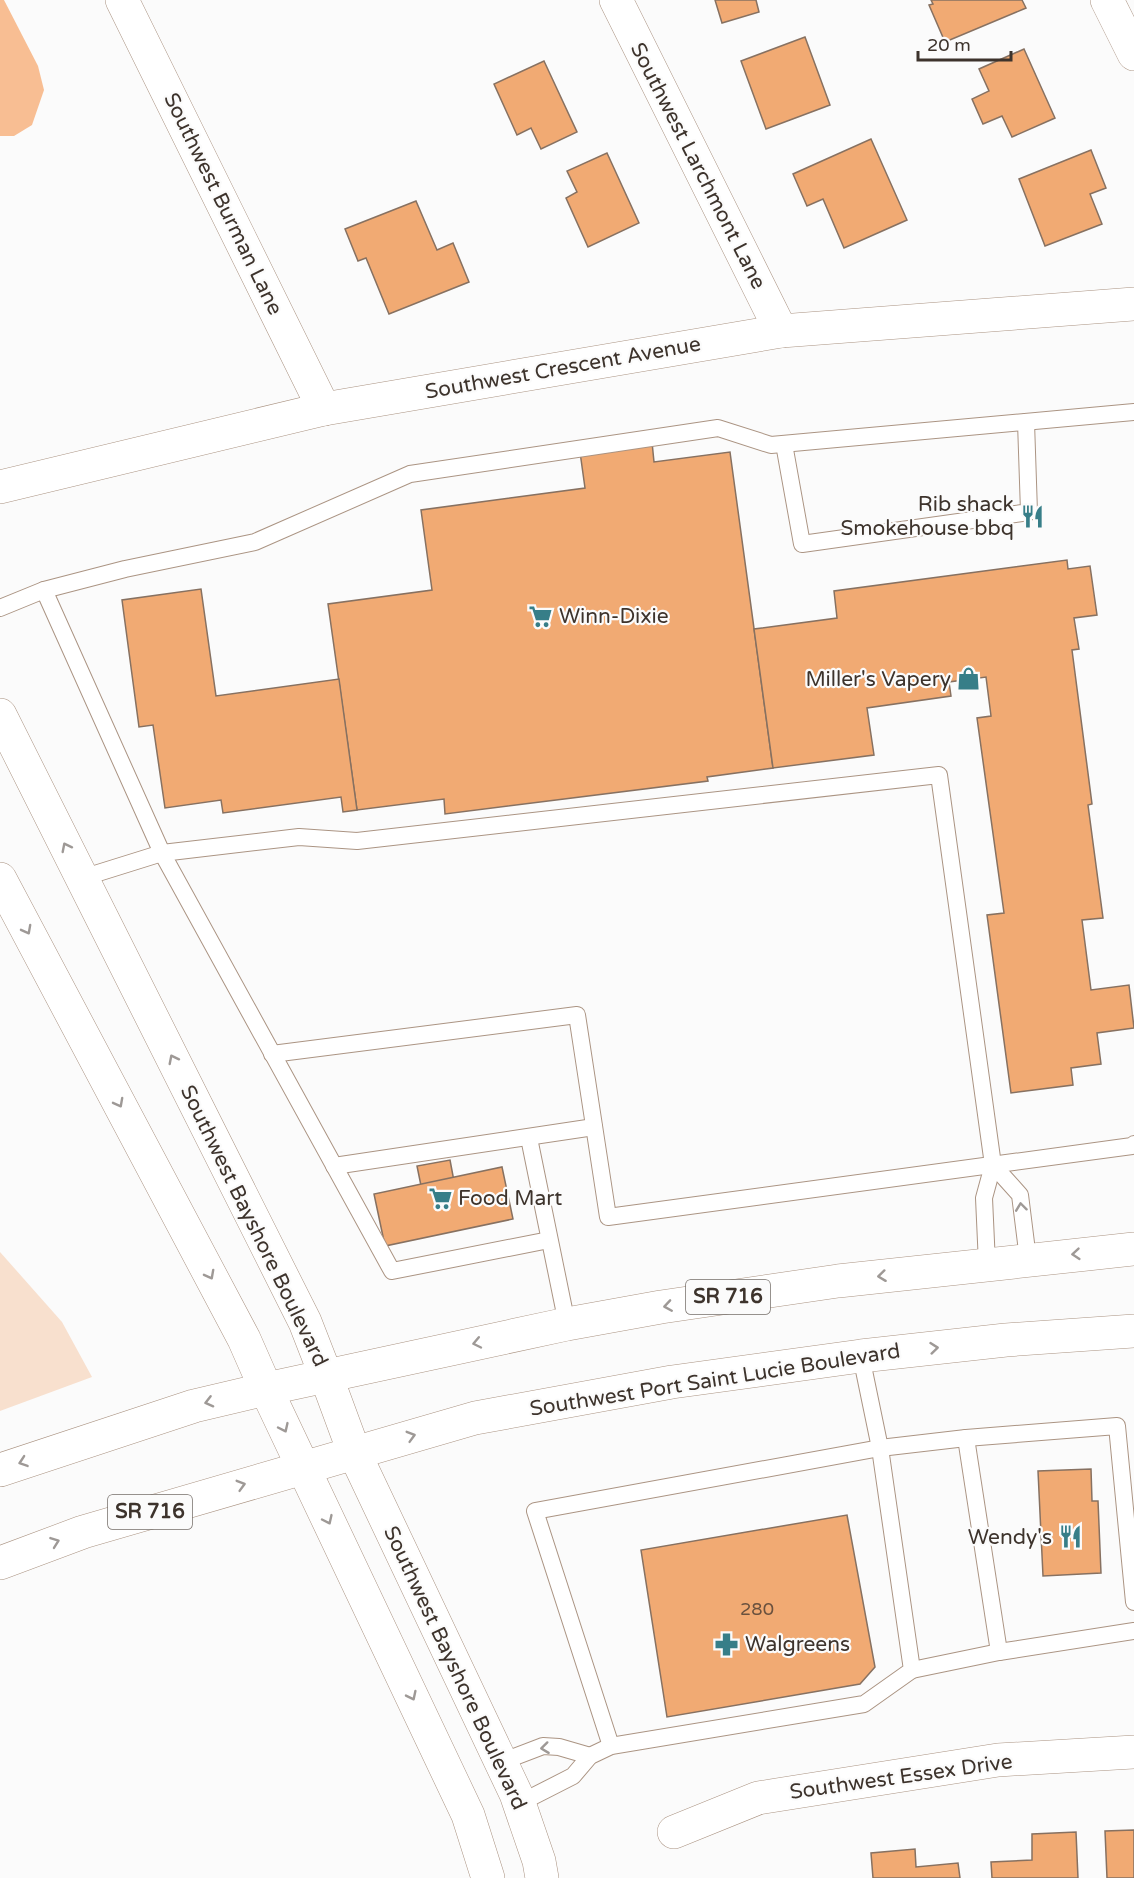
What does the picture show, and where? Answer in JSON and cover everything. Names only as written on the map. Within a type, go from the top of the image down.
[{"type":"main road","name":"Southwest Burman Lane","points":[[122,0],[324,409]]},
{"type":"main road","name":"Southwest Larchmont Lane","points":[[616,0],[781,331]]},
{"type":"main road","points":[[1107,0],[1134,54]]},
{"type":"main road","name":"Southwest Crescent Avenue","points":[[0,487],[324,409],[781,331],[1134,304]]},
{"type":"main road","name":"Southwest Bayshore Boulevard","points":[[0,715],[8,740],[82,878],[305,1322],[354,1452],[519,1803],[543,1878]]},
{"type":"main road","points":[[0,879],[244,1339],[468,1815],[488,1878]]},
{"type":"main road","name":"SR 716","points":[[0,1470],[194,1406],[567,1324],[826,1282],[1134,1249]]},
{"type":"main road","name":"Southwest Port Saint Lucie Boulevard","points":[[303,1467],[475,1418],[672,1382],[861,1356],[1006,1340],[1134,1331]]},
{"type":"main road","name":"SR 716","points":[[0,1563],[83,1532],[303,1467]]},
{"type":"main road","name":"Southwest Essex Drive","points":[[674,1832],[758,1798],[998,1760],[1134,1752]]},
{"type":"lane","points":[[0,608],[44,590],[125,569],[255,542],[410,474],[717,428],[771,446],[1134,412]]},
{"type":"lane","points":[[784,444],[802,544],[1029,512],[1026,422]]},
{"type":"lane","points":[[44,590],[162,853],[392,1271],[549,1240]]},
{"type":"lane","points":[[82,878],[162,853],[299,837],[357,841],[939,775],[993,1165],[984,1198],[987,1264]]},
{"type":"lane","points":[[272,1054],[577,1015],[608,1217],[1134,1144]]},
{"type":"lane","points":[[334,1166],[594,1127]]},
{"type":"lane","points":[[529,1138],[567,1324]]},
{"type":"lane","points":[[993,1165],[1020,1195],[1028,1259]]},
{"type":"lane","points":[[861,1356],[880,1448],[912,1670]]},
{"type":"lane","points":[[611,1746],[535,1511],[880,1448],[966,1438],[1117,1426],[1134,1602]]},
{"type":"lane","points":[[966,1438],[999,1652]]},
{"type":"lane","points":[[519,1803],[573,1776],[590,1756],[611,1746],[864,1704],[912,1670],[999,1652],[1134,1631]]},
{"type":"lane","points":[[501,1762],[543,1746],[559,1747],[590,1756]]},
{"type":"shaded area","points":[[0,0],[4,0],[38,66],[44,90],[32,125],[14,136],[0,136]]},
{"type":"shaded area","points":[[0,1252],[62,1322],[92,1377],[0,1411]]},
{"type":"building","points":[[715,0],[756,0],[759,12],[722,23]]},
{"type":"building","points":[[931,0],[1022,0],[1026,8],[945,42],[929,5],[933,4]]},
{"type":"building","points":[[805,37],[830,105],[766,129],[741,61]]},
{"type":"building","points":[[1024,49],[1055,118],[1012,137],[1002,116],[983,124],[972,99],[989,91],[979,69]]},
{"type":"building","points":[[544,61],[577,132],[541,149],[531,128],[517,135],[494,84]]},
{"type":"building","points":[[871,139],[907,220],[844,248],[823,199],[807,206],[793,174]]},
{"type":"building","points":[[1091,150],[1106,188],[1090,194],[1102,224],[1045,246],[1019,179]]},
{"type":"building","points":[[607,153],[639,223],[588,247],[566,198],[577,192],[567,171]]},
{"type":"building","points":[[416,201],[437,250],[453,243],[469,282],[389,314],[366,258],[358,261],[345,229]]},
{"type":"building","name":"Winn-Dixie","points":[[652,442],[654,462],[730,452],[773,768],[707,777],[708,781],[445,814],[444,799],[357,810],[328,604],[432,590],[421,510],[585,488],[580,452]]},
{"type":"building","points":[[1067,560],[1068,569],[1090,566],[1097,615],[1074,618],[1079,649],[1072,650],[1092,804],[1088,805],[1103,918],[1082,920],[1091,990],[1129,985],[1134,1028],[1097,1033],[1101,1064],[1071,1068],[1073,1085],[1011,1093],[987,915],[1004,913],[977,718],[991,716],[986,677],[949,682],[951,696],[867,708],[874,755],[773,768],[754,629],[837,618],[834,591]]},
{"type":"building","points":[[201,589],[216,696],[339,679],[357,810],[343,812],[341,797],[223,813],[221,800],[165,808],[153,725],[139,727],[122,600]]},
{"type":"building","name":"Food Mart","points":[[450,1160],[463,1229],[431,1235],[417,1166]]},
{"type":"building","points":[[502,1167],[513,1219],[385,1246],[374,1194]]},
{"type":"building","name":"Wendy's","points":[[1091,1469],[1092,1501],[1098,1501],[1101,1573],[1043,1576],[1038,1471]]},
{"type":"building","name":"Walgreens","points":[[847,1515],[875,1667],[860,1684],[667,1717],[641,1550]]},
{"type":"building","points":[[1134,1830],[1134,1878],[1107,1878],[1105,1831]]},
{"type":"building","points":[[1076,1832],[1078,1878],[992,1878],[991,1862],[1032,1860],[1032,1834]]},
{"type":"building","points":[[915,1849],[916,1867],[958,1863],[960,1878],[873,1878],[871,1853]]},
{"type":"place","name":"Rib shack Smokehouse bbq","points":[[1032,516]]},
{"type":"place","name":"Winn-Dixie","points":[[541,616]]},
{"type":"place","name":"Miller's Vapery","points":[[969,679]]},
{"type":"place","name":"Food Mart","points":[[440,1198]]},
{"type":"place","name":"Wendy's","points":[[1070,1537]]},
{"type":"place","name":"Walgreens","points":[[727,1644]]}]
